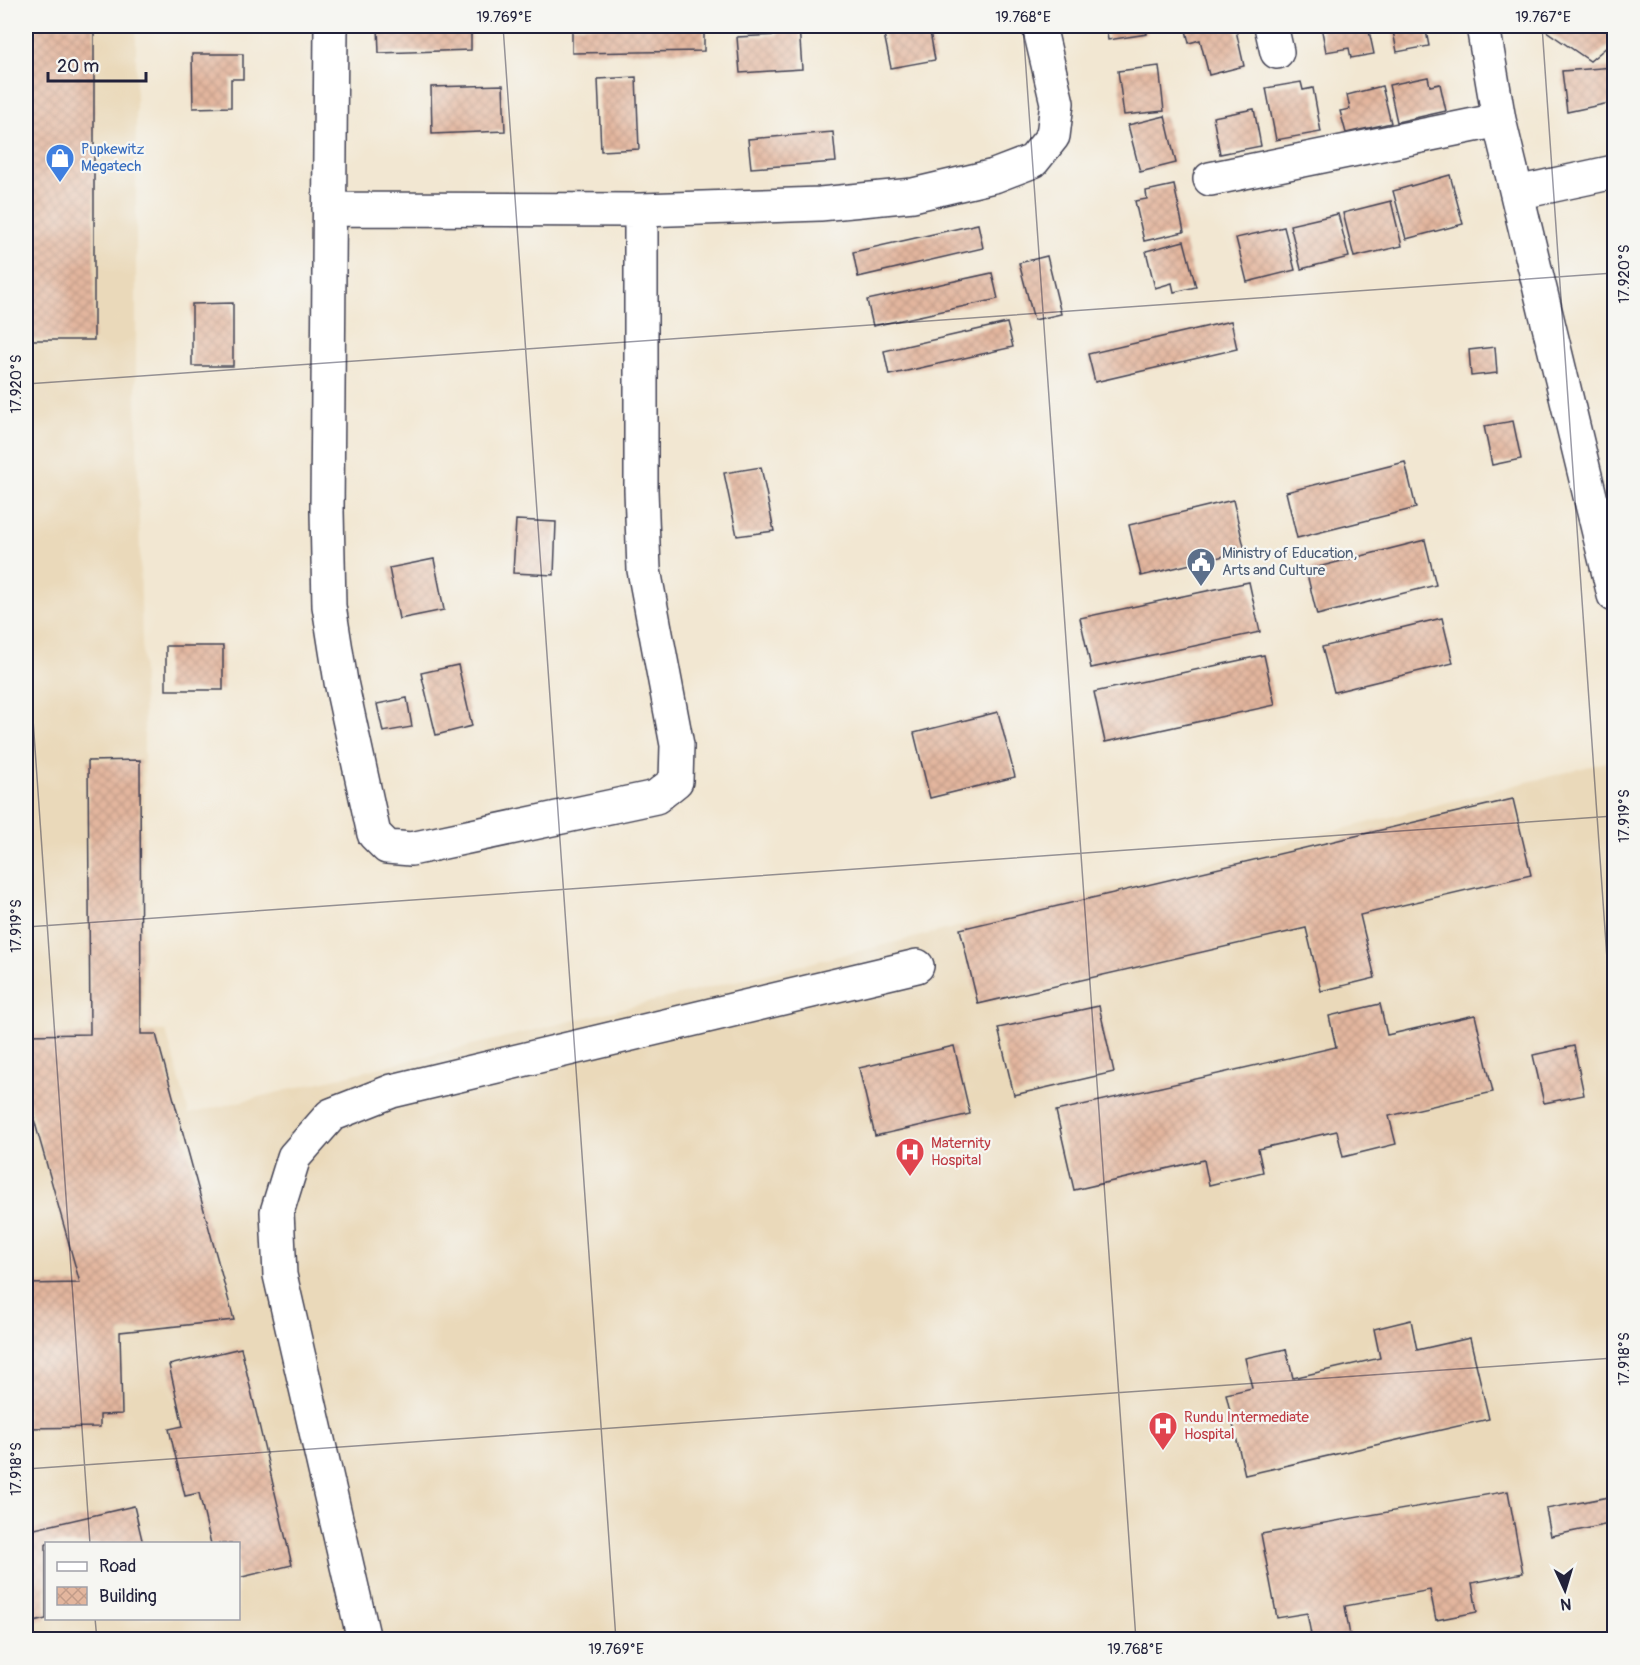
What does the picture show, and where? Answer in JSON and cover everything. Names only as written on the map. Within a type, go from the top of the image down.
[{"type":"street","points":[[331,26],[327,511],[329,606],[340,682],[374,834],[387,847],[411,849],[656,797],[676,781],[677,746],[644,570],[641,490],[640,210]]},
{"type":"street","points":[[329,209],[640,210],[820,204],[913,195],[994,176],[1033,161],[1053,136],[1057,103],[1039,26]]},
{"type":"street","points":[[1483,26],[1499,120],[1614,595]]},
{"type":"street","points":[[1210,179],[1499,120]]},
{"type":"street","points":[[1517,193],[1614,172]]},
{"type":"street","points":[[364,1640],[280,1275],[277,1212],[294,1157],[331,1115],[392,1091],[917,966]]},
{"type":"shaded area","points":[[26,26],[136,26],[136,398],[144,722],[143,1030],[166,1031],[189,1114],[937,932],[1610,761],[1614,778],[1614,1639],[26,1640]]},
{"type":"building","name":"Pupkewitz Megatech","points":[[26,26],[94,26],[94,340],[26,340]]},
{"type":"building","points":[[378,26],[471,26],[471,50],[379,53]]},
{"type":"building","points":[[572,26],[704,26],[704,51],[572,53]]},
{"type":"building","points":[[778,26],[799,26],[802,69],[740,73],[737,37],[778,35]]},
{"type":"building","points":[[929,26],[935,60],[891,68],[883,29]]},
{"type":"building","points":[[1106,26],[1146,26],[1147,34],[1108,40]]},
{"type":"building","points":[[1185,26],[1235,26],[1244,66],[1209,75],[1200,40],[1189,43]]},
{"type":"building","points":[[1321,26],[1368,26],[1374,54],[1351,58],[1349,48],[1326,52]]},
{"type":"building","points":[[1392,26],[1425,26],[1429,46],[1397,52]]},
{"type":"building","points":[[1539,26],[1614,26],[1614,41],[1590,61]]},
{"type":"building","points":[[192,54],[243,54],[243,79],[231,79],[231,107],[193,108]]},
{"type":"building","points":[[1159,66],[1164,111],[1124,115],[1118,71]]},
{"type":"building","points":[[1614,67],[1614,102],[1567,112],[1562,71]]},
{"type":"building","points":[[636,77],[639,149],[601,151],[598,79]]},
{"type":"building","points":[[1428,77],[1430,86],[1440,84],[1446,111],[1397,122],[1389,85]]},
{"type":"building","points":[[1301,82],[1303,90],[1313,88],[1321,132],[1276,140],[1266,88]]},
{"type":"building","points":[[503,85],[505,131],[432,134],[431,87]]},
{"type":"building","points":[[1382,86],[1391,123],[1346,133],[1340,111],[1350,109],[1347,95]]},
{"type":"building","points":[[1254,109],[1261,146],[1220,154],[1213,117]]},
{"type":"building","points":[[1165,116],[1176,163],[1140,172],[1128,125]]},
{"type":"building","points":[[833,132],[836,162],[751,168],[748,139]]},
{"type":"building","points":[[1450,175],[1463,224],[1406,239],[1393,191]]},
{"type":"building","points":[[1174,185],[1184,232],[1144,241],[1135,201],[1147,199],[1146,191]]},
{"type":"building","points":[[1391,201],[1402,246],[1354,257],[1343,213]]},
{"type":"building","points":[[1338,214],[1349,257],[1301,269],[1290,225]]},
{"type":"building","points":[[978,224],[983,248],[858,277],[853,252]]},
{"type":"building","points":[[1284,227],[1295,270],[1247,282],[1236,238]]},
{"type":"building","points":[[1184,241],[1196,287],[1174,292],[1172,283],[1155,288],[1146,251]]},
{"type":"building","points":[[1047,256],[1061,314],[1034,320],[1019,263]]},
{"type":"building","points":[[992,273],[998,299],[873,326],[867,300]]},
{"type":"building","points":[[233,303],[233,366],[192,366],[192,304]]},
{"type":"building","points":[[1231,321],[1237,349],[1095,382],[1088,354]]},
{"type":"building","points":[[1007,323],[1013,347],[889,375],[884,351]]},
{"type":"building","points":[[1495,347],[1497,373],[1471,376],[1469,350]]},
{"type":"building","points":[[1513,421],[1521,459],[1492,465],[1484,426]]},
{"type":"building","points":[[1405,462],[1416,508],[1297,538],[1286,492]]},
{"type":"building","points":[[761,467],[774,531],[737,536],[724,473]]},
{"type":"building","points":[[1233,500],[1245,551],[1141,576],[1129,525]]},
{"type":"building","points":[[516,520],[556,522],[554,575],[513,573]]},
{"type":"building","points":[[1425,540],[1436,585],[1317,615],[1306,570]]},
{"type":"building","points":[[434,559],[444,610],[399,619],[389,568]]},
{"type":"building","points":[[1249,582],[1260,632],[1091,668],[1080,618]]},
{"type":"building","points":[[1442,618],[1453,663],[1334,692],[1322,647]]},
{"type":"building","points":[[166,646],[223,646],[223,690],[166,690]]},
{"type":"building","points":[[1264,655],[1275,705],[1105,742],[1094,692]]},
{"type":"building","points":[[458,665],[472,726],[436,735],[421,673]]},
{"type":"building","points":[[407,698],[412,727],[383,732],[377,704]]},
{"type":"building","points":[[998,712],[1015,777],[930,798],[914,733]]},
{"type":"building","points":[[140,760],[141,1034],[156,1034],[234,1320],[120,1332],[122,1414],[100,1415],[100,1427],[26,1428],[26,1284],[80,1283],[26,1091],[26,1035],[90,1034],[88,761]]},
{"type":"building","points":[[1513,799],[1531,875],[1360,915],[1375,978],[1321,991],[1306,928],[978,1004],[960,929]]},
{"type":"building","points":[[1380,1004],[1387,1035],[1475,1015],[1493,1092],[1389,1116],[1396,1144],[1343,1157],[1337,1131],[1258,1149],[1263,1172],[1209,1185],[1204,1160],[1074,1190],[1056,1111],[1336,1047],[1329,1016]]},
{"type":"building","points":[[1099,1006],[1114,1072],[1014,1095],[998,1028]]},
{"type":"building","points":[[954,1046],[970,1114],[875,1136],[859,1068]]},
{"type":"building","points":[[1574,1046],[1584,1095],[1544,1103],[1533,1055]]},
{"type":"building","points":[[1411,1320],[1417,1350],[1470,1338],[1489,1419],[1245,1475],[1226,1394],[1252,1388],[1245,1358],[1286,1349],[1293,1378],[1380,1358],[1374,1329]]},
{"type":"building","points":[[241,1348],[292,1565],[240,1578],[240,1542],[211,1542],[199,1493],[185,1496],[169,1429],[183,1426],[169,1365]]},
{"type":"building","points":[[1508,1491],[1523,1573],[1472,1583],[1477,1612],[1436,1620],[1430,1590],[1345,1606],[1350,1636],[1312,1640],[1307,1613],[1277,1618],[1261,1534]]},
{"type":"building","points":[[1614,1496],[1614,1523],[1551,1536],[1546,1509]]},
{"type":"building","points":[[134,1506],[143,1542],[45,1542],[45,1619],[26,1624],[26,1531]]},
{"type":"place","name":"Pupkewitz Megatech","points":[[60,184]]},
{"type":"place","name":"Ministry of Education, Arts and Culture","points":[[1201,588]]},
{"type":"place","name":"Maternity Hospital","points":[[910,1178]]},
{"type":"place","name":"Rundu Intermediate Hospital","points":[[1163,1452]]}]
